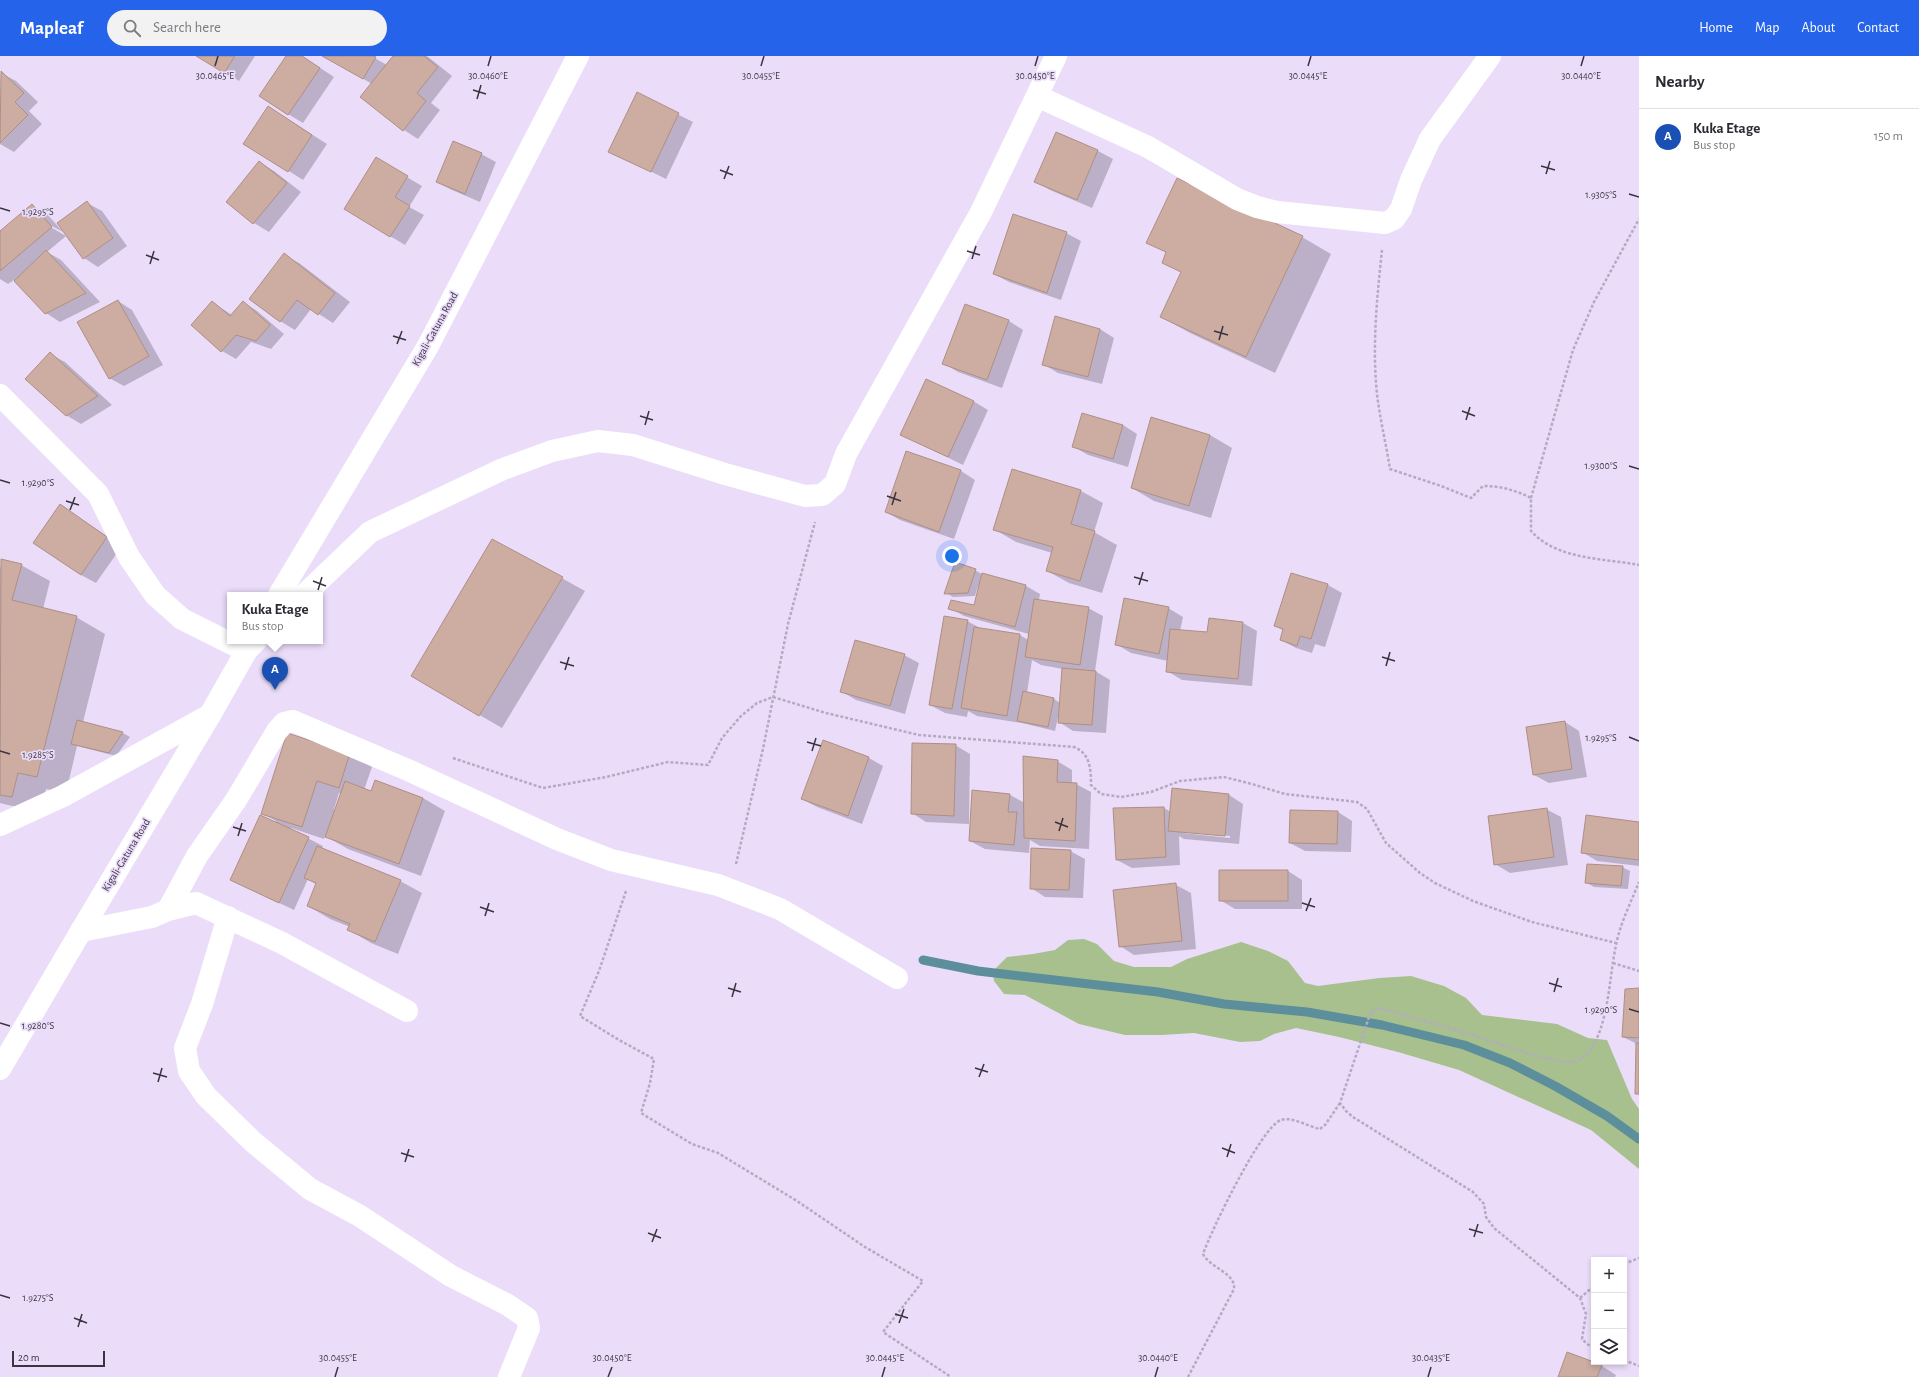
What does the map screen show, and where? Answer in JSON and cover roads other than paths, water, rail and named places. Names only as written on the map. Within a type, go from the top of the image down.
[{"type":"main road","name":"Kigali-Gatuna Road","points":[[281,592],[428,346],[578,56]]},
{"type":"main road","points":[[307,592],[370,532],[503,469],[552,451],[598,441],[633,444],[725,474],[804,496],[822,495],[835,484],[846,454],[981,212],[1056,56]]},
{"type":"main road","points":[[1037,96],[1148,148],[1237,199],[1257,208],[1277,212],[1385,223],[1394,219],[1400,209],[1411,180],[1430,139],[1490,56]]},
{"type":"main road","points":[[0,395],[98,494],[129,557],[155,595],[182,619],[227,635]]},
{"type":"main road","name":"Kigali-Gatuna Road","points":[[0,1069],[251,644]]},
{"type":"main road","points":[[0,825],[63,796],[210,715]]},
{"type":"main road","points":[[168,910],[197,856],[236,800],[276,731],[284,723],[293,721],[408,770],[556,839],[611,860],[718,885],[780,909],[897,978]]},
{"type":"main road","points":[[81,931],[152,917],[168,910],[196,903],[228,917],[334,970],[407,1011]]},
{"type":"main road","points":[[228,917],[202,1004],[185,1048],[189,1071],[206,1096],[252,1141],[310,1189],[360,1216],[451,1276],[508,1305],[527,1318],[529,1328],[509,1377]]},
{"type":"waterway","points":[[923,960],[978,971],[1158,992],[1224,1004],[1307,1012],[1382,1025],[1464,1045],[1510,1063],[1555,1086],[1607,1116],[1639,1139]]},
{"type":"place","name":"Kuka Etage","points":[[275,690]]}]
